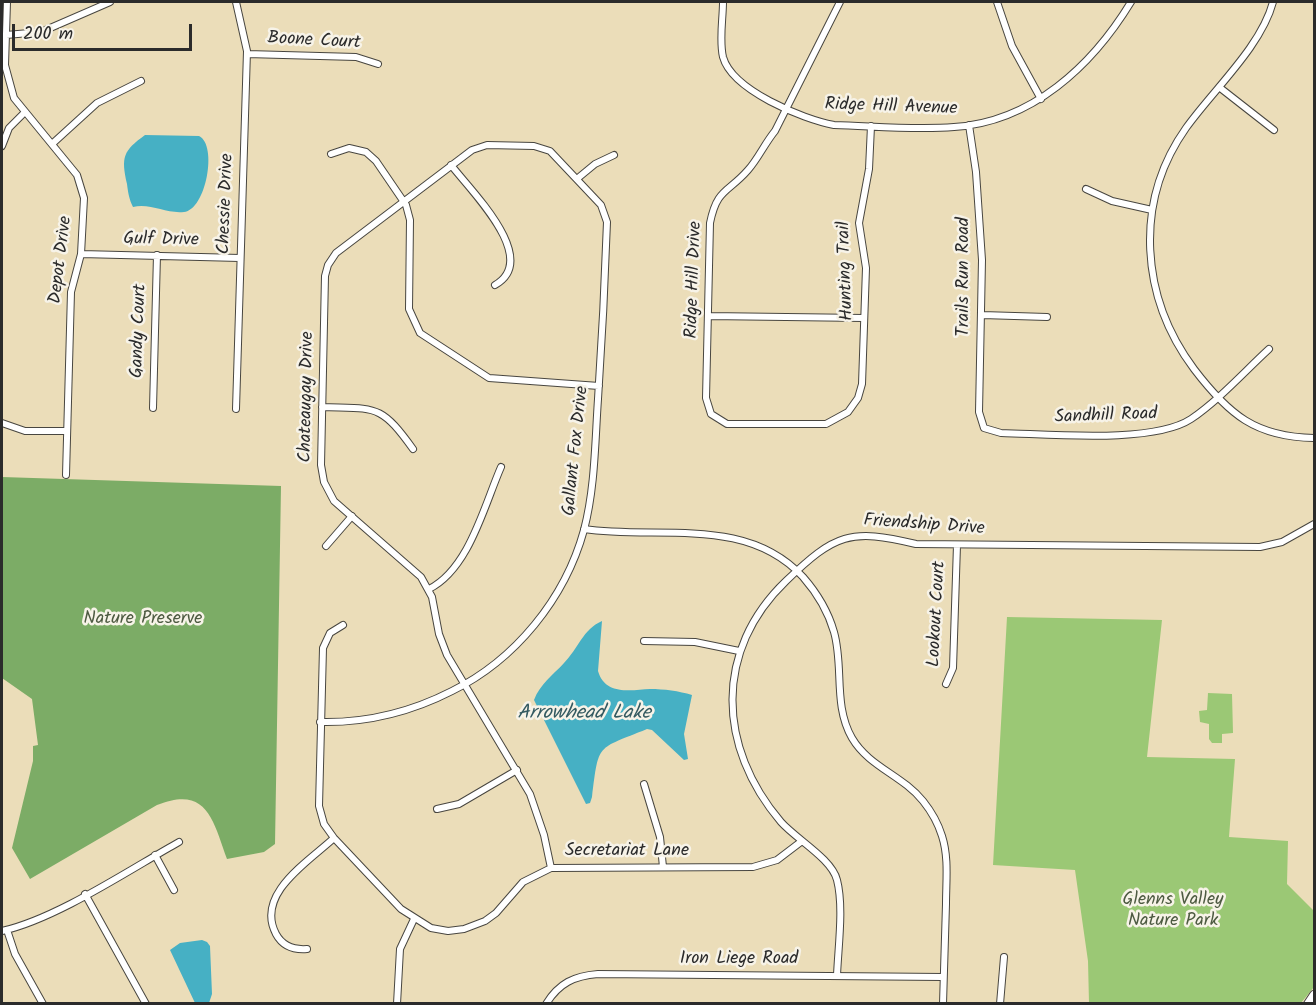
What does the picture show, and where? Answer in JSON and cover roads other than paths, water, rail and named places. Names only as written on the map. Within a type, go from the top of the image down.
[{"type":"main road","points":[[1308,1004],[1314,995]]},
{"type":"street","name":"Depot Drive","points":[[7,2],[8,82],[24,113],[77,175],[82,186],[81,254],[71,292],[66,475]]},
{"type":"street","points":[[6,35],[41,32],[110,2]]},
{"type":"street","name":"Chessie Drive","points":[[236,2],[247,54],[236,410]]},
{"type":"street","name":"Ridge Hill Avenue","points":[[723,2],[723,56],[731,74],[740,82],[787,109],[819,122],[871,126],[969,125],[1011,114],[1041,99],[1084,63],[1131,2]]},
{"type":"street","name":"Ridge Hill Drive","points":[[840,2],[787,109],[750,169],[726,188],[713,209],[710,223],[706,398],[712,416],[727,424],[814,426],[834,421],[848,412]]},
{"type":"street","points":[[997,2],[1012,46],[1041,99]]},
{"type":"street","points":[[1273,2],[1263,27],[1173,150],[1159,181],[1152,210],[1150,260],[1160,308],[1180,350],[1218,396],[1239,417],[1253,426],[1276,435],[1314,438]]},
{"type":"street","name":"Boone Court","points":[[247,54],[356,57],[378,64]]},
{"type":"street","points":[[51,144],[97,103],[141,81]]},
{"type":"street","points":[[1219,87],[1274,130]]},
{"type":"street","points":[[2,146],[9,128],[24,113]]},
{"type":"street","name":"Trails Run Road","points":[[969,125],[981,216],[982,315],[979,412],[984,428]]},
{"type":"street","name":"Hunting Trail","points":[[848,412],[858,398],[862,384],[866,268],[859,223],[869,169],[871,126]]},
{"type":"street","name":"Chateaugay Drive","points":[[429,588],[421,577],[334,501],[324,482],[321,465],[322,407],[328,265],[336,253],[472,150],[487,145],[534,146],[550,151],[578,178]]},
{"type":"street","points":[[331,154],[349,148],[366,152],[376,161],[404,201],[410,220],[409,309],[420,333],[489,378],[599,386]]},
{"type":"street","points":[[578,178],[595,164],[614,154]]},
{"type":"street","points":[[451,165],[504,235],[511,250],[512,263],[507,276],[495,285]]},
{"type":"street","name":"Gallant Fox Drive","points":[[320,722],[359,720],[397,713],[431,702],[466,684],[506,655],[540,618],[566,576],[584,529],[592,489],[607,222],[601,205],[578,178]]},
{"type":"street","points":[[1086,189],[1112,201],[1152,210]]},
{"type":"street","name":"Gulf Drive","points":[[81,254],[240,258]]},
{"type":"street","name":"Gandy Court","points":[[153,408],[157,255]]},
{"type":"street","points":[[982,315],[1047,316]]},
{"type":"street","points":[[708,316],[864,318]]},
{"type":"street","name":"Sandhill Road","points":[[984,428],[996,433],[1153,433],[1189,420],[1269,349]]},
{"type":"street","points":[[322,407],[366,408],[380,412],[393,421],[412,449]]},
{"type":"street","points":[[2,423],[25,431],[67,431]]},
{"type":"street","points":[[501,466],[461,560],[450,576],[429,588],[442,645],[517,770],[538,814],[551,868]]},
{"type":"street","points":[[326,546],[351,516]]},
{"type":"street","name":"Friendship Drive","points":[[738,651],[761,609],[797,571],[820,550],[848,537],[874,535],[916,544],[957,545],[1260,547],[1282,542],[1314,524]]},
{"type":"street","points":[[584,529],[620,534],[728,536],[770,551],[797,571],[821,601],[834,632],[839,659],[840,705],[851,737],[870,761],[922,799],[942,835],[947,864],[943,1004]]},
{"type":"street","name":"Lookout Court","points":[[946,684],[953,668],[957,545]]},
{"type":"street","name":"Secretariat Lane","points":[[343,625],[330,633],[323,648],[319,806],[324,824],[334,838],[400,909],[431,928],[448,931],[475,926],[496,913],[523,882],[551,868],[753,867],[777,860],[802,842]]},
{"type":"street","points":[[645,641],[695,642],[738,651],[732,694],[742,752],[766,802],[802,842],[828,864],[837,879],[839,894],[837,976]]},
{"type":"street","points":[[437,809],[459,804],[517,770]]},
{"type":"street","points":[[644,784],[659,834],[663,867]]},
{"type":"street","points":[[307,949],[286,946],[278,939],[272,926],[272,904],[284,885],[334,838]]},
{"type":"street","points":[[44,1004],[4,930],[85,894],[179,842]]},
{"type":"street","points":[[155,855],[174,890]]},
{"type":"street","points":[[85,894],[146,1004]]},
{"type":"street","points":[[397,1004],[400,949],[414,919]]},
{"type":"street","points":[[1000,1004],[1005,957]]},
{"type":"street","name":"Iron Liege Road","points":[[546,1004],[553,993],[566,982],[579,976],[944,977]]},
{"type":"water","points":[[145,135],[199,136],[205,142],[208,151],[207,177],[198,201],[192,209],[184,212],[171,212],[146,206],[133,207],[128,193],[124,161],[128,150]]},
{"type":"water","name":"Arrowhead Lake","points":[[602,621],[598,671],[607,684],[620,690],[661,689],[692,695],[684,734],[688,759],[684,760],[652,730],[647,729],[618,741],[603,750],[599,757],[592,797],[590,803],[586,804],[534,700],[543,684],[569,658],[585,634]]},
{"type":"water","points":[[202,940],[210,946],[212,994],[209,1003],[195,1003],[170,950],[180,943]]},
{"type":"park label","name":"Nature Preserve","points":[[143,620]]},
{"type":"park label","name":"Glenns Valley Nature Park","points":[[1173,911]]}]
